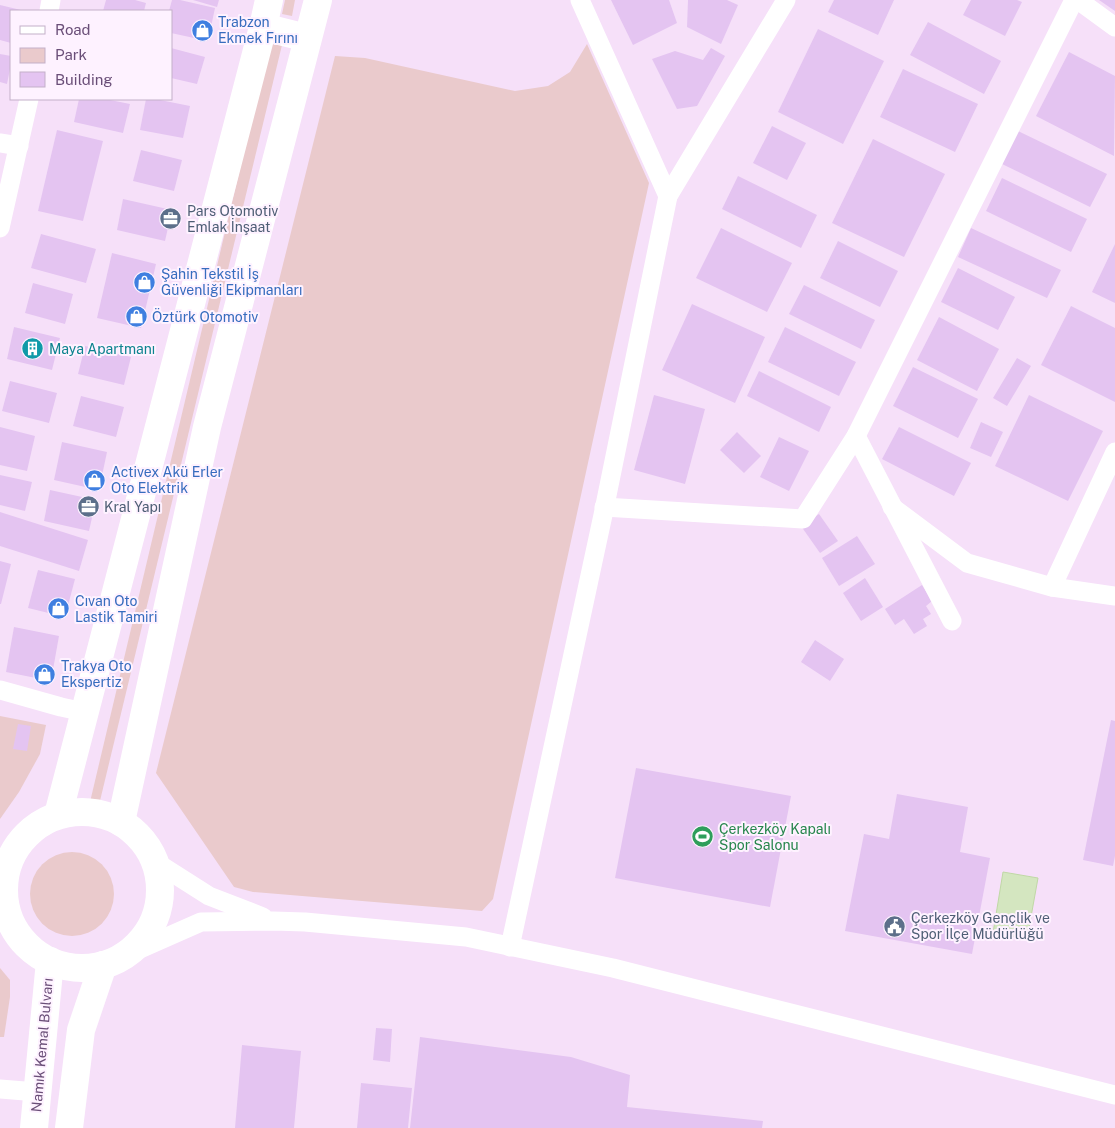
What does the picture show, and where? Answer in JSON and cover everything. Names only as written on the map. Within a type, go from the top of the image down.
[{"type":"main road","points":[[58,815],[269,0]]},
{"type":"main road","points":[[121,822],[207,427],[318,0]]},
{"type":"main road","points":[[263,27],[308,38]]},
{"type":"main road","points":[[82,811],[102,814],[121,822],[141,838],[154,861],[160,886],[157,912],[145,935],[115,959],[76,968],[50,961],[30,949],[7,926],[3,885],[10,849],[37,826],[58,815],[82,811]]},
{"type":"main road","points":[[69,1128],[81,1030],[115,959]]},
{"type":"main road","name":"Namık Kemal Bulvarı","points":[[34,1128],[50,961]]},
{"type":"street","points":[[580,0],[668,196]]},
{"type":"street","points":[[510,947],[668,196],[786,0]]},
{"type":"street","points":[[604,507],[803,519],[856,436],[1076,0],[1115,27]]},
{"type":"street","points":[[0,228],[29,100]]},
{"type":"street","points":[[0,143],[19,146]]},
{"type":"street","points":[[856,436],[952,621]]},
{"type":"street","points":[[1052,588],[1115,452]]},
{"type":"street","points":[[892,507],[967,563],[1052,588],[1115,596]]},
{"type":"street","points":[[0,690],[84,712]]},
{"type":"street","points":[[154,861],[209,896],[273,921]]},
{"type":"street","points":[[115,959],[201,922],[305,922],[466,938],[613,968],[1115,1095]]},
{"type":"street","points":[[0,1089],[37,1092]]},
{"type":"shaded area","points":[[0,0],[1115,0],[1115,1128],[0,1128]]},
{"type":"shaded area","points":[[1003,872],[1038,878],[1027,939],[993,933]]},
{"type":"green space","points":[[285,0],[295,0],[292,16],[282,14]]},
{"type":"green space","points":[[270,42],[282,45],[99,805],[90,802]]},
{"type":"green space","points":[[587,44],[649,183],[493,899],[482,911],[253,892],[234,887],[156,773],[335,56],[365,58],[515,91],[548,86],[570,72]]},
{"type":"green space","points":[[0,716],[46,725],[40,754],[19,792],[0,819]]},
{"type":"green space","points":[[64,852],[80,852],[96,859],[107,870],[114,886],[111,910],[102,924],[96,929],[80,936],[64,936],[48,929],[37,918],[30,902],[30,886],[37,870],[48,859]]},
{"type":"green space","points":[[0,968],[10,980],[10,997],[4,1037],[0,1037]]},
{"type":"building","points":[[106,0],[135,0],[146,3],[144,10],[103,10]]},
{"type":"building","points":[[172,0],[215,8],[208,41],[172,33],[172,10],[169,10]]},
{"type":"building","points":[[193,0],[219,0],[217,7]]},
{"type":"building","points":[[611,0],[669,0],[677,23],[633,45]]},
{"type":"building","points":[[688,0],[727,0],[738,5],[721,44],[687,27]]},
{"type":"building","points":[[834,0],[894,0],[878,35],[828,12]]},
{"type":"building","points":[[971,0],[1017,0],[1022,2],[1005,36],[963,15]]},
{"type":"building","points":[[1099,0],[1115,0],[1115,11]]},
{"type":"building","points":[[0,5],[21,10],[10,10],[10,43],[0,40]]},
{"type":"building","points":[[928,22],[1001,61],[984,94],[910,55]]},
{"type":"building","points":[[818,29],[884,61],[843,144],[778,112]]},
{"type":"building","points":[[172,48],[205,57],[197,84],[172,78]]},
{"type":"building","points":[[711,48],[725,56],[697,106],[677,109],[652,59],[675,51],[703,60]]},
{"type":"building","points":[[1069,52],[1115,76],[1114,156],[1036,116]]},
{"type":"building","points":[[0,54],[10,56],[7,84],[0,82]]},
{"type":"building","points":[[903,69],[978,104],[955,152],[880,117]]},
{"type":"building","points":[[79,100],[110,100],[130,104],[123,133],[74,122]]},
{"type":"building","points":[[146,100],[160,100],[190,106],[183,138],[140,130]]},
{"type":"building","points":[[772,126],[806,143],[787,180],[753,163]]},
{"type":"building","points":[[57,130],[103,141],[83,221],[38,211]]},
{"type":"building","points":[[1018,131],[1107,174],[1090,207],[1002,164]]},
{"type":"building","points":[[873,139],[945,174],[904,257],[832,223]]},
{"type":"building","points":[[141,150],[182,160],[174,191],[133,181]]},
{"type":"building","points":[[738,176],[817,215],[801,248],[722,209]]},
{"type":"building","points":[[1002,178],[1087,219],[1071,252],[986,211]]},
{"type":"building","points":[[123,199],[172,210],[165,241],[117,230]]},
{"type":"building","points":[[721,228],[792,263],[767,312],[696,278]]},
{"type":"building","points":[[971,228],[1061,270],[1047,298],[958,257]]},
{"type":"building","points":[[41,234],[96,249],[86,283],[31,268]]},
{"type":"building","points":[[838,241],[898,271],[880,307],[820,278]]},
{"type":"building","points":[[1115,244],[1115,303],[1092,292]]},
{"type":"building","points":[[112,253],[156,264],[141,328],[97,318]]},
{"type":"building","points":[[958,268],[1015,297],[998,330],[941,302]]},
{"type":"building","points":[[33,283],[73,294],[65,324],[25,313]]},
{"type":"building","points":[[804,285],[875,320],[861,349],[789,314]]},
{"type":"building","points":[[692,304],[765,337],[735,403],[662,370]]},
{"type":"building","points":[[1071,306],[1115,328],[1115,402],[1041,365]]},
{"type":"building","points":[[939,317],[999,349],[977,391],[917,360]]},
{"type":"building","name":"Maya Apartmanı","points":[[14,327],[60,338],[52,370],[7,359]]},
{"type":"building","points":[[785,327],[856,362],[839,396],[768,362]]},
{"type":"building","points":[[85,346],[131,357],[124,385],[78,374]]},
{"type":"building","points":[[1017,358],[1031,366],[1007,406],[993,398]]},
{"type":"building","points":[[913,367],[978,399],[958,438],[893,406]]},
{"type":"building","points":[[759,371],[831,407],[819,432],[747,396]]},
{"type":"building","points":[[10,381],[57,393],[49,423],[2,411]]},
{"type":"building","points":[[654,395],[705,409],[685,484],[634,470]]},
{"type":"building","points":[[1029,395],[1103,431],[1068,501],[995,466]]},
{"type":"building","points":[[81,396],[124,407],[116,437],[73,426]]},
{"type":"building","points":[[981,422],[1003,432],[991,457],[970,448]]},
{"type":"building","points":[[0,427],[35,436],[27,471],[0,465]]},
{"type":"building","points":[[899,427],[971,463],[954,496],[882,459]]},
{"type":"building","points":[[737,432],[761,456],[744,473],[720,450]]},
{"type":"building","points":[[779,437],[809,451],[789,491],[760,477]]},
{"type":"building","points":[[62,442],[107,452],[99,490],[54,480]]},
{"type":"building","points":[[0,475],[32,482],[25,511],[0,505]]},
{"type":"building","points":[[50,490],[96,500],[89,531],[44,521]]},
{"type":"building","points":[[0,512],[88,540],[79,571],[0,546]]},
{"type":"building","points":[[819,514],[838,541],[820,553],[801,526]]},
{"type":"building","points":[[857,536],[875,564],[839,586],[822,558]]},
{"type":"building","points":[[0,561],[11,564],[1,604],[0,604]]},
{"type":"building","points":[[38,570],[75,579],[65,617],[28,608]]},
{"type":"building","points":[[865,578],[883,607],[861,621],[843,593]]},
{"type":"building","points":[[922,585],[932,601],[926,606],[931,614],[923,619],[927,626],[914,634],[904,619],[895,625],[885,609]]},
{"type":"building","points":[[14,627],[59,636],[51,681],[6,672]]},
{"type":"building","points":[[815,640],[844,659],[830,681],[801,662]]},
{"type":"building","points":[[1111,720],[1115,721],[1115,856],[1113,866],[1083,860]]},
{"type":"building","points":[[18,724],[31,726],[27,751],[13,749]]},
{"type":"building","name":"Çerkezköy Kapalı Spor Salonu","points":[[636,768],[791,796],[770,907],[615,878]]},
{"type":"building","points":[[897,794],[968,807],[960,852],[990,858],[972,954],[845,931],[864,834],[889,839]]},
{"type":"building","points":[[376,1028],[392,1029],[390,1062],[373,1060]]},
{"type":"building","points":[[420,1037],[571,1057],[630,1075],[627,1107],[763,1121],[762,1128],[410,1128]]},
{"type":"building","points":[[242,1045],[301,1051],[294,1128],[235,1128]]},
{"type":"building","points":[[361,1083],[412,1088],[408,1128],[357,1128]]},
{"type":"place","name":"Trabzon Ekmek Fırını","points":[[202,30]]},
{"type":"place","name":"Pars Otomotiv Emlak İnşaat","points":[[171,219]]},
{"type":"place","name":"Şahin Tekstil İş Güvenliği Ekipmanları","points":[[145,282]]},
{"type":"place","name":"Öztürk Otomotiv","points":[[136,317]]},
{"type":"place","name":"Maya Apartmanı","points":[[33,349]]},
{"type":"place","name":"Activex Akü Erler Oto Elektrik","points":[[95,480]]},
{"type":"place","name":"Kral Yapı","points":[[88,507]]},
{"type":"place","name":"Cıvan Oto Lastik Tamiri","points":[[59,609]]},
{"type":"place","name":"Trakya Oto Ekspertiz","points":[[45,674]]},
{"type":"place","name":"Çerkezköy Kapalı Spor Salonu","points":[[703,837]]},
{"type":"place","name":"Çerkezköy Gençlik ve Spor İlçe Müdürlüğü","points":[[895,926]]}]
